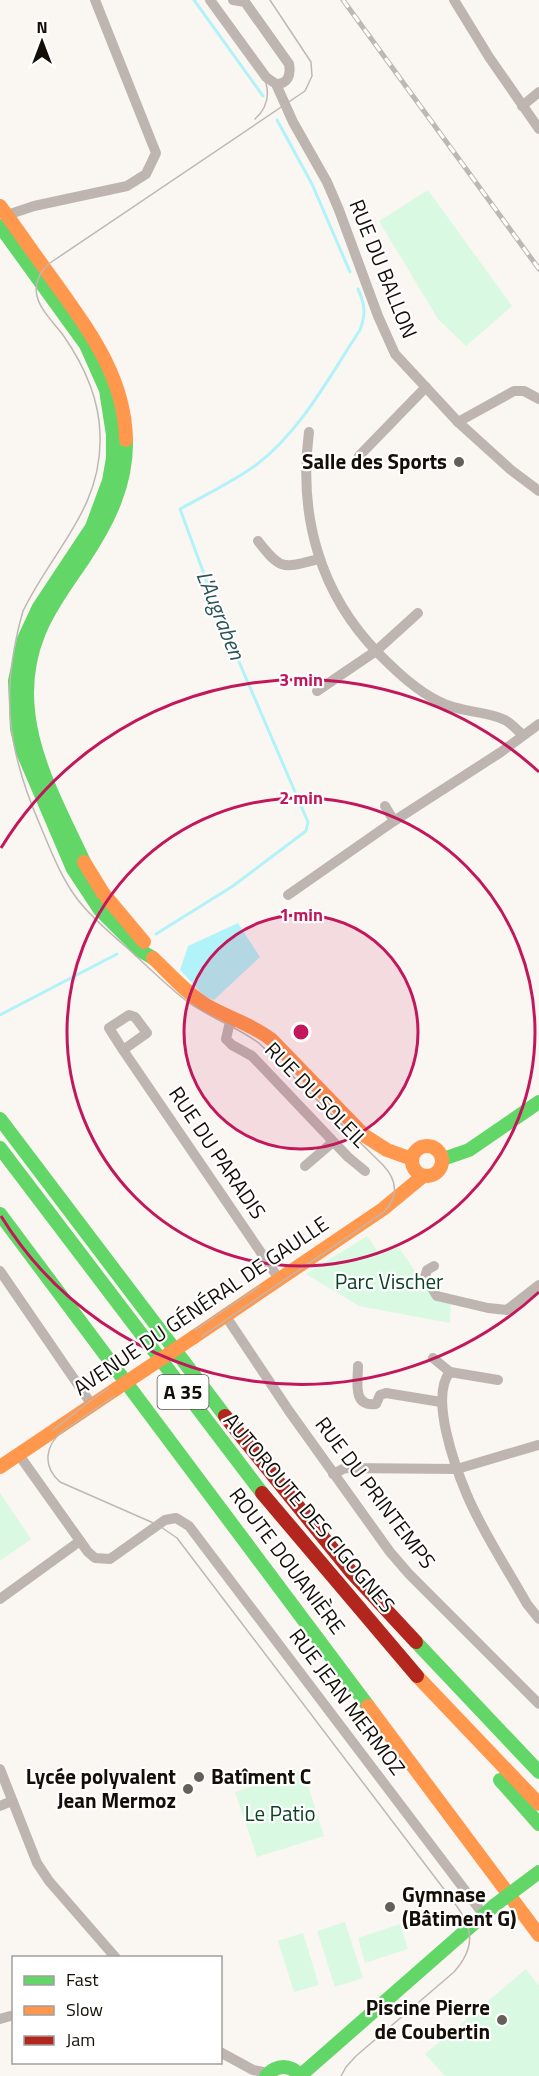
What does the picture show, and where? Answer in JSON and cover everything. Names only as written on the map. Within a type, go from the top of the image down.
[{"type":"main road","points":[[2,216],[86,345],[106,388],[112,414],[114,439],[107,490],[92,527],[39,607],[24,639],[15,681],[17,729],[22,750],[73,869],[84,888],[109,920],[189,993],[234,1020],[259,1030],[272,1040],[365,1137],[387,1150],[412,1159]]},
{"type":"main road","points":[[443,1159],[469,1150],[539,1102]]},
{"type":"main road","name":"AUTOROUTE DES CIGOGNES","points":[[0,1119],[222,1413],[352,1573],[539,1772]]},
{"type":"main road","points":[[427,1146],[435,1148],[443,1159],[438,1173],[428,1177],[416,1172],[412,1159],[416,1151],[427,1146]]},
{"type":"main road","name":"AUTOROUTE DES CIGOGNES","points":[[0,1148],[275,1511],[424,1684],[539,1804]]},
{"type":"main road","name":"AVENUE DU GÉNÉRAL DE GAULLE","points":[[0,1467],[383,1209],[423,1176]]},
{"type":"main road","name":"ROUTE DOUANIÈRE","points":[[0,1214],[539,1935]]},
{"type":"main road","points":[[424,1684],[457,1732],[539,1824]]},
{"type":"main road","points":[[261,2074],[287,2066],[295,2069],[301,2076],[483,1914],[539,1872]]},
{"type":"street","points":[[2,216],[34,206],[127,186],[146,174],[156,153],[95,0]]},
{"type":"street","name":"RUE DU BALLON","points":[[210,0],[266,77],[276,84],[293,122],[327,182],[378,316],[395,354],[458,422],[511,470],[539,491]]},
{"type":"street","points":[[233,0],[245,2],[289,64],[290,72],[287,79],[282,84],[276,84]]},
{"type":"street","points":[[454,0],[539,129]]},
{"type":"street","points":[[522,106],[539,92]]},
{"type":"street","points":[[359,456],[426,387]]},
{"type":"street","points":[[458,422],[514,391],[524,391],[539,399]]},
{"type":"street","points":[[309,432],[306,467],[311,528],[319,559],[349,619],[376,651],[417,687],[439,702],[458,710],[500,718],[523,735]]},
{"type":"street","points":[[258,541],[272,559],[284,566],[294,566],[319,559]]},
{"type":"street","points":[[317,690],[376,651],[418,614]]},
{"type":"street","points":[[288,896],[394,821],[501,752],[539,724]]},
{"type":"street","points":[[385,806],[394,821]]},
{"type":"street","name":"RUE DU SOLEIL","points":[[234,1020],[229,1026],[226,1039],[252,1056],[333,1142],[365,1171]]},
{"type":"street","name":"RUE DU PARADIS","points":[[123,1050],[279,1279]]},
{"type":"street","points":[[305,1166],[333,1142]]},
{"type":"street","points":[[434,1266],[425,1273],[425,1280],[437,1296],[488,1308],[507,1310],[539,1285]]},
{"type":"street","points":[[0,1271],[92,1405]]},
{"type":"street","points":[[527,1296],[539,1298]]},
{"type":"street","name":"RUE DU PRINTEMPS","points":[[225,1315],[333,1474],[409,1574],[539,1704]]},
{"type":"street","points":[[433,1358],[450,1372],[498,1380]]},
{"type":"street","points":[[358,1366],[358,1394],[359,1400],[363,1403],[376,1404],[380,1395],[386,1393],[441,1402]]},
{"type":"street","points":[[450,1372],[441,1402],[457,1469],[472,1506],[527,1604],[539,1619]]},
{"type":"street","points":[[333,1474],[345,1468],[457,1469],[538,1445]]},
{"type":"street","points":[[0,1599],[80,1541],[19,1455]]},
{"type":"street","name":"RUE JEAN MERMOZ","points":[[80,1541],[88,1552],[103,1560],[110,1559],[161,1523],[176,1518],[189,1526],[483,1914]]},
{"type":"street","points":[[0,1769],[37,1863],[49,1881],[114,1956]]},
{"type":"street","points":[[0,1806],[12,1801]]},
{"type":"street","points":[[222,2053],[261,2074]]},
{"type":"green space","points":[[428,190],[512,306],[466,346],[438,319],[379,221]]},
{"type":"green space","name":"Parc Vischer","points":[[367,1236],[380,1255],[397,1245],[435,1300],[451,1304],[450,1323],[359,1306],[306,1274]]},
{"type":"green space","points":[[0,1493],[31,1539],[0,1561]]},
{"type":"green space","name":"Le Patio","points":[[303,1770],[324,1836],[257,1857],[235,1792]]},
{"type":"green space","points":[[345,1922],[363,1978],[335,1987],[317,1931]]},
{"type":"green space","points":[[400,1924],[408,1949],[365,1963],[358,1938]]},
{"type":"green space","points":[[303,1933],[319,1985],[294,1992],[278,1941]]},
{"type":"green space","name":"Piscine Pierre de Coubertin","points":[[526,1969],[539,1986],[539,2076],[445,2076],[425,2054]]},
{"type":"water","points":[[238,923],[260,957],[214,1000],[205,997],[180,970],[188,946]]},
{"type":"waterway","name":"L'Augraben","points":[[194,0],[263,96]]},
{"type":"waterway","name":"L'Augraben","points":[[277,120],[312,184],[350,272]]},
{"type":"waterway","name":"L'Augraben","points":[[156,934],[233,886],[306,831],[308,822],[221,620],[180,509],[256,465],[301,420],[360,330],[364,309],[358,289]]},
{"type":"waterway","name":"L'Augraben","points":[[0,1015],[117,954]]},
{"type":"tram line","points":[[206,0],[266,83],[268,94],[266,103],[255,119]]},
{"type":"tram line","points":[[270,0],[311,62],[312,76],[305,91],[50,263],[43,270],[36,286],[44,312],[78,358],[89,382],[99,420],[99,460],[85,506],[23,611],[11,668],[10,720],[20,771],[29,797],[66,883],[78,900],[100,924],[184,999],[260,1044],[383,1165],[393,1182],[394,1194],[384,1212],[63,1431],[52,1443],[48,1456],[50,1469],[60,1482],[158,1525],[177,1538],[465,1919],[470,1936],[469,1945],[454,1972],[356,2056],[341,2076]]},
{"type":"tram line","points":[[53,1430],[90,1401],[260,1286]]},
{"type":"railway","points":[[343,0],[539,269]]},
{"type":"traffic: fast","points":[[0,226],[86,345],[106,390],[113,435],[113,458],[109,481],[92,527],[39,607],[24,639],[15,681],[17,729],[22,750],[73,869],[100,910],[141,951],[153,958]]},
{"type":"traffic: fast","points":[[84,862],[58,807],[36,750],[29,722],[27,692],[30,662],[39,632],[48,613],[93,544],[114,502],[123,472],[126,440]]},
{"type":"traffic: fast","points":[[443,1159],[469,1150],[539,1102]]},
{"type":"traffic: fast","points":[[0,1119],[225,1416]]},
{"type":"traffic: fast","points":[[0,1148],[262,1493]]},
{"type":"traffic: fast","points":[[0,1214],[368,1706]]},
{"type":"traffic: fast","points":[[416,1642],[539,1772]]},
{"type":"traffic: fast","points":[[500,1780],[539,1824]]},
{"type":"traffic: fast","points":[[495,1905],[539,1872]]},
{"type":"traffic: fast","points":[[301,2075],[495,1905]]},
{"type":"traffic: fast","points":[[266,2076],[275,2069],[284,2067],[292,2069],[301,2076]]},
{"type":"traffic: slow","points":[[0,206],[93,338],[119,396],[126,440]]},
{"type":"traffic: slow","points":[[84,862],[103,893],[144,942]]},
{"type":"traffic: slow","points":[[153,958],[199,1000],[272,1040],[365,1136],[387,1150],[412,1159]]},
{"type":"traffic: slow","points":[[427,1146],[438,1150],[442,1161],[438,1172],[427,1176],[416,1172],[412,1161],[416,1150],[427,1146]]},
{"type":"traffic: slow","points":[[194,1337],[383,1209],[423,1176]]},
{"type":"traffic: slow","points":[[116,1389],[194,1337]]},
{"type":"traffic: slow","points":[[0,1467],[116,1389]]},
{"type":"traffic: slow","points":[[417,1676],[539,1804]]},
{"type":"traffic: slow","points":[[368,1706],[539,1935]]},
{"type":"traffic: jam","points":[[225,1416],[352,1573],[416,1642]]},
{"type":"traffic: jam","points":[[262,1493],[417,1676]]},
{"type":"place","name":"Salle des Sports","points":[[459,462]]},
{"type":"place","name":"Batîment C","points":[[199,1777]]},
{"type":"place","name":"Lycée polyvalent Jean Mermoz","points":[[188,1789]]},
{"type":"place","name":"Gymnase (Bâtiment G)","points":[[390,1907]]},
{"type":"place","name":"Piscine Pierre de Coubertin","points":[[502,2020]]}]
